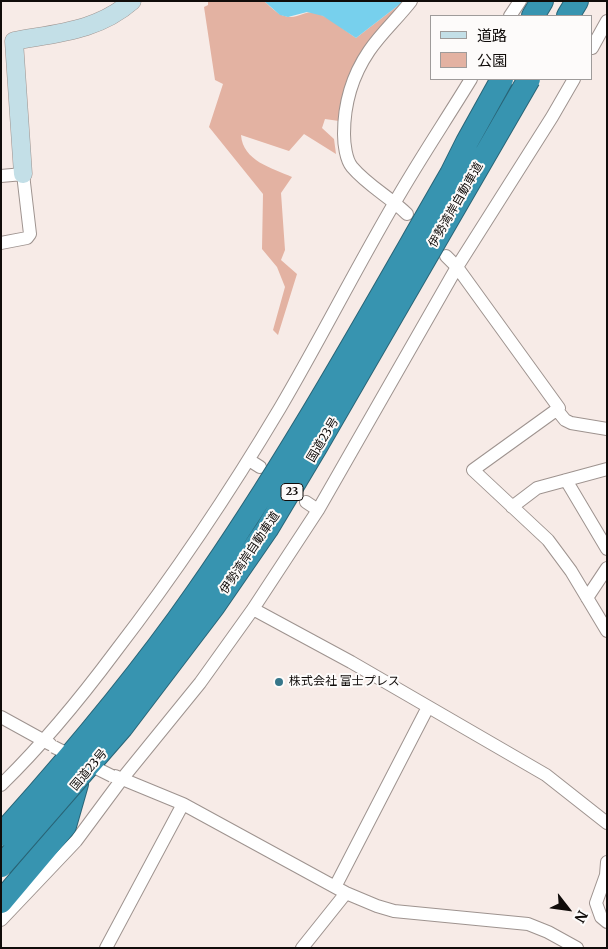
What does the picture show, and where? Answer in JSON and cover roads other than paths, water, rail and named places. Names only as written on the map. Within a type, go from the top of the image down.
[{"type":"highway","points":[[534,15],[542,1]]},
{"type":"highway","points":[[538,15],[546,1]]},
{"type":"highway","points":[[568,15],[575,1]]},
{"type":"highway","name":"国道23号","points":[[5,818],[48,778],[136,671],[239,527],[339,359],[499,80]]},
{"type":"highway","name":"伊勢湾岸自動車道","points":[[1,835],[104,718],[196,595],[249,517],[340,367],[451,174],[499,80]]},
{"type":"highway","name":"国道23号","points":[[1,870],[77,784],[150,696],[210,618],[266,533],[369,362],[529,80]]},
{"type":"highway","name":"伊勢湾岸自動車道","points":[[1,866],[122,727],[214,606],[267,529],[529,80]]},
{"type":"highway","points":[[1,902],[65,826],[77,784]]},
{"type":"street","points":[[1,243],[27,238],[30,234],[23,174],[14,41],[99,23],[122,10],[132,1]]},
{"type":"street","points":[[408,214],[395,202],[370,186],[350,166],[344,144],[344,126],[353,80],[369,50],[411,1]]},
{"type":"street","points":[[511,15],[520,1]]},
{"type":"street","points":[[593,46],[607,21]]},
{"type":"street","points":[[1,785],[50,744],[154,602],[281,407],[395,202],[471,80]]},
{"type":"street","points":[[1,920],[76,841],[117,777],[200,683],[253,609],[318,510],[457,267],[573,80]]},
{"type":"street","points":[[1,176],[23,174]]},
{"type":"street","points":[[446,256],[457,267],[559,408],[473,470],[548,540],[572,571],[607,631]]},
{"type":"street","points":[[556,410],[565,420],[571,423],[607,429]]},
{"type":"street","points":[[248,460],[260,468]]},
{"type":"street","points":[[512,507],[537,488],[607,469]]},
{"type":"street","points":[[566,480],[607,549]]},
{"type":"street","points":[[306,502],[318,510]]},
{"type":"street","points":[[587,598],[607,568]]},
{"type":"street","points":[[253,609],[351,662],[546,775],[607,823]]},
{"type":"street","points":[[302,948],[340,890],[428,707]]},
{"type":"street","points":[[1,717],[117,777],[183,804],[340,890],[377,906],[394,911],[528,924],[548,932],[577,948]]},
{"type":"street","points":[[106,948],[183,804]]},
{"type":"street","points":[[607,862],[606,875],[596,903],[601,917],[607,922]]},
{"type":"water","points":[[264,1],[404,1],[356,38],[323,16],[307,12],[288,17],[280,15]]},
{"type":"place","name":"株式会社 富士プレス","points":[[279,682]]}]
